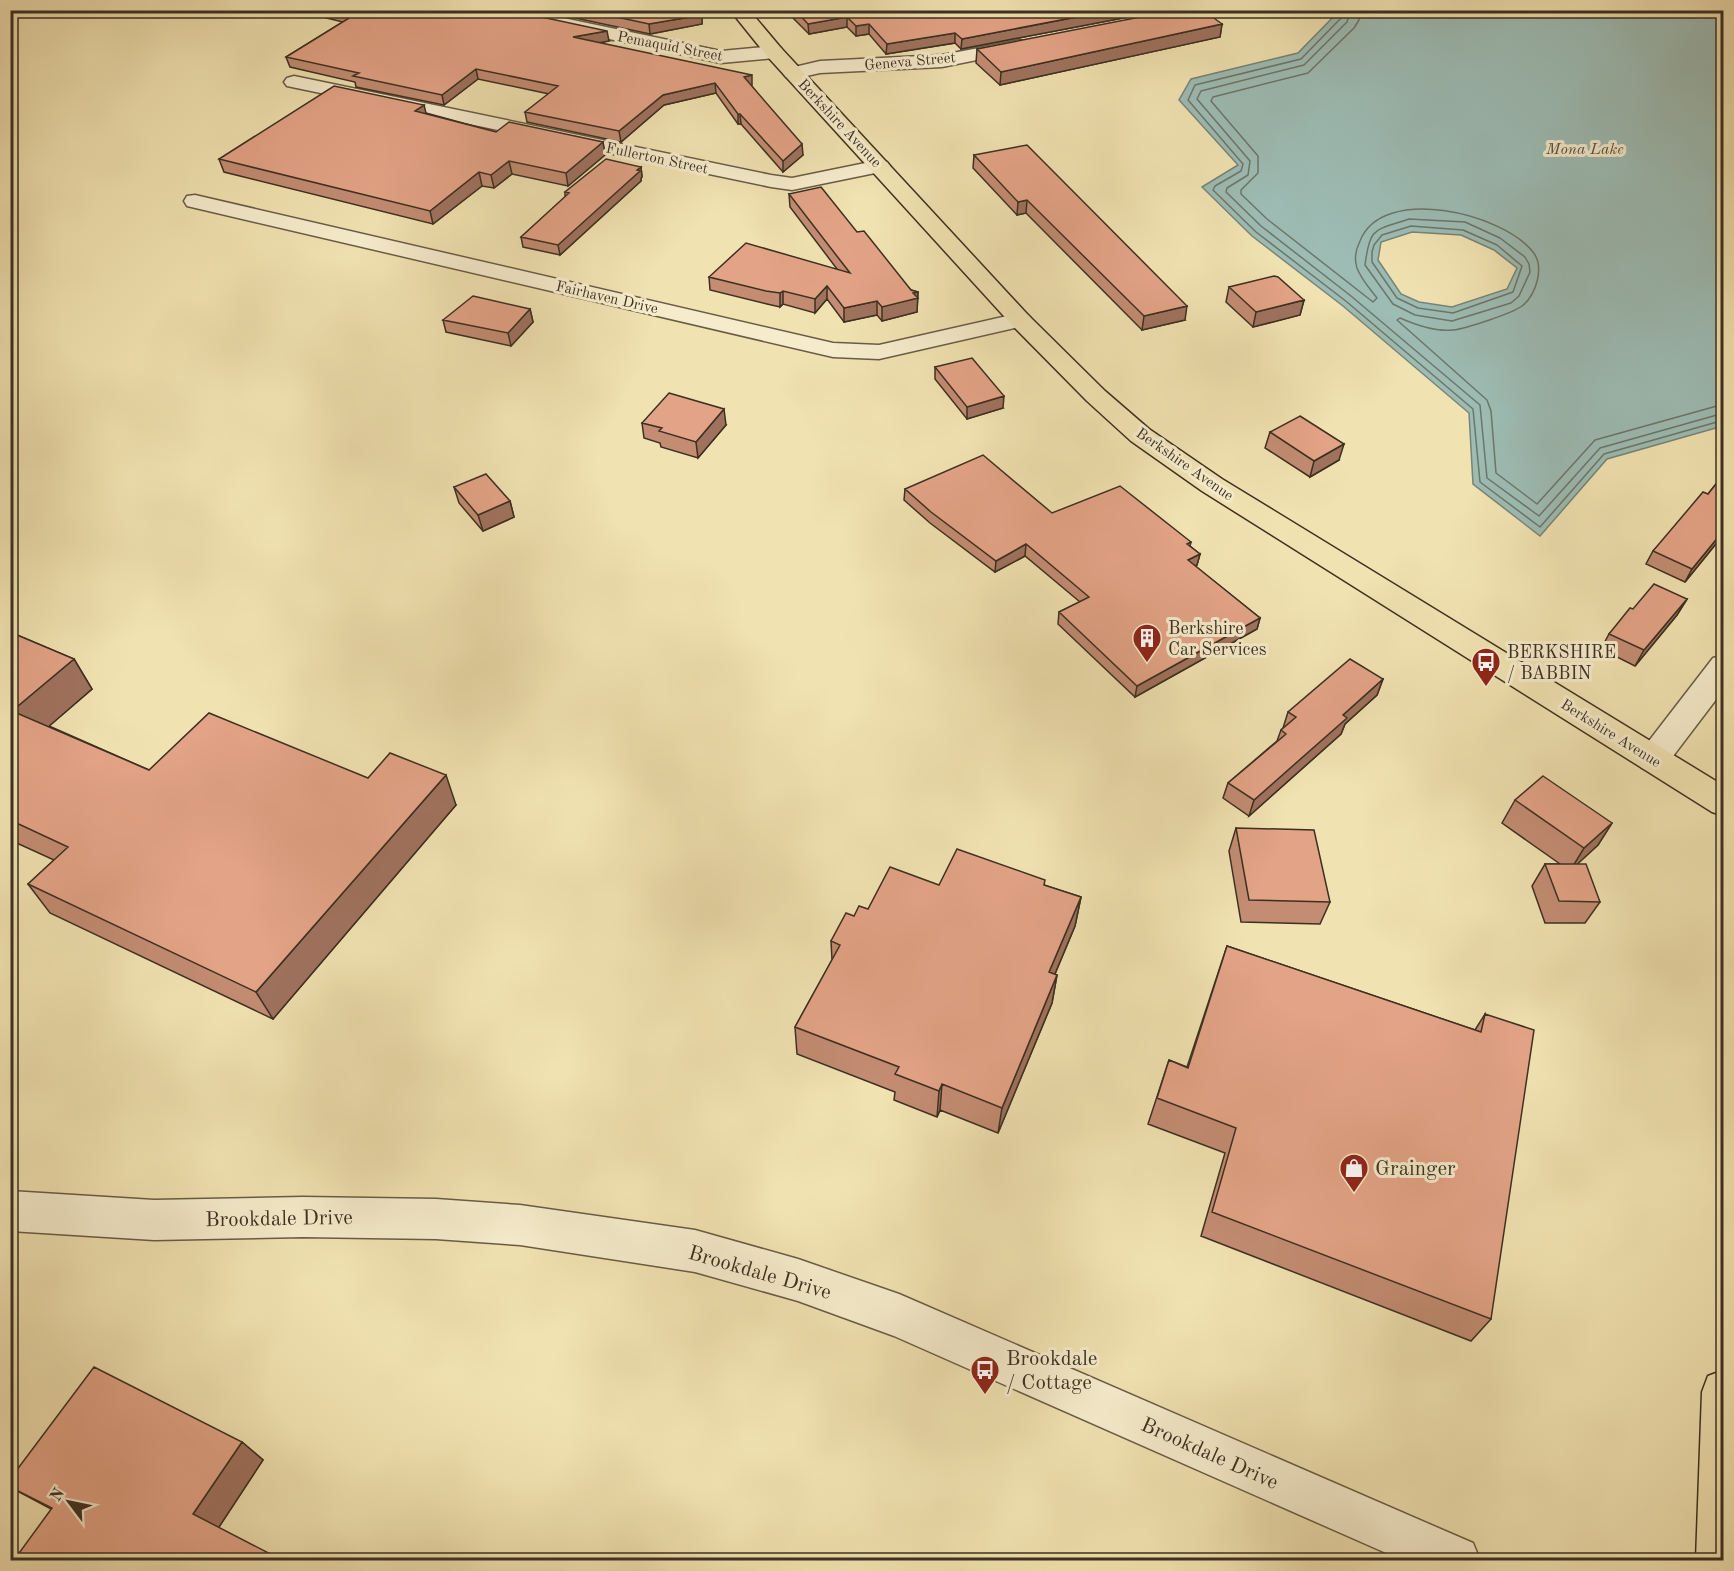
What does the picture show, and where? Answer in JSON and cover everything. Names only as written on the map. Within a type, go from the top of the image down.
[{"type":"main road","name":"Berkshire Avenue","points":[[739,10],[793,73],[1020,320],[1140,435],[1179,462],[1724,803]]},
{"type":"main road","points":[[1720,1560],[1724,1392]]},
{"type":"street","name":"Pemaquid Street","points":[[497,10],[721,57],[774,52]]},
{"type":"street","name":"Geneva Street","points":[[793,73],[820,67],[942,61],[1033,43]]},
{"type":"street","name":"Fullerton Street","points":[[294,82],[771,181],[792,184],[880,166]]},
{"type":"street","name":"Fairhaven Drive","points":[[195,201],[833,350],[879,352],[1020,320]]},
{"type":"street","points":[[1653,759],[1724,666]]},
{"type":"street","name":"Brookdale Drive","points":[[10,1211],[154,1220],[303,1217],[447,1220],[520,1225],[695,1251],[798,1280],[899,1316],[1456,1560]]},
{"type":"water","name":"Mona Lake","points":[[1339,11],[1723,11],[1723,426],[1607,459],[1540,536],[1473,484],[1469,413],[1343,306],[1252,236],[1202,187],[1238,165],[1179,100],[1191,79],[1298,53]],"holes":[[[1412,232],[1461,235],[1494,250],[1517,268],[1507,289],[1452,307],[1419,302],[1401,294],[1378,260],[1381,242]]]},
{"type":"building","points":[[333,10],[509,10],[607,31],[573,37],[752,75],[744,77],[802,144],[783,161],[738,114],[715,83],[663,95],[619,131],[525,112],[558,86],[476,69],[442,95],[353,76],[359,73],[286,57],[354,15]]},
{"type":"building","points":[[584,10],[685,10],[702,15],[649,24]]},
{"type":"building","points":[[795,10],[1113,10],[962,39],[955,33],[887,44],[869,24],[856,26],[847,17],[808,24]]},
{"type":"building","points":[[1176,10],[1203,10],[1222,24],[1001,72],[977,49]]},
{"type":"building","points":[[334,86],[424,105],[415,111],[496,132],[509,122],[603,142],[566,173],[509,161],[491,175],[479,172],[430,211],[219,159]]},
{"type":"building","points":[[1027,145],[1187,306],[1144,316],[1027,200],[1018,202],[974,155]]},
{"type":"building","points":[[606,159],[641,167],[637,170],[640,171],[558,245],[521,237],[569,193],[565,192]]},
{"type":"building","points":[[821,187],[857,232],[864,231],[911,290],[918,292],[913,293],[918,298],[882,307],[877,301],[844,308],[827,286],[815,299],[783,291],[780,293],[766,291],[709,277],[746,243],[850,273],[789,194]]},
{"type":"building","points":[[1274,276],[1304,300],[1256,312],[1229,287]]},
{"type":"building","points":[[473,296],[530,309],[508,333],[443,320]]},
{"type":"building","points":[[972,358],[1004,396],[967,407],[935,367]]},
{"type":"building","points":[[669,393],[724,409],[696,442],[659,431],[662,428],[642,423]]},
{"type":"building","points":[[1300,416],[1344,444],[1314,461],[1270,432]]},
{"type":"building","points":[[983,455],[1052,513],[1120,486],[1191,542],[1187,544],[1200,554],[1188,560],[1260,618],[1137,686],[1059,612],[1089,597],[1026,544],[996,561],[931,512],[905,489]]},
{"type":"building","points":[[486,474],[510,501],[478,515],[454,487]]},
{"type":"building","points":[[1724,474],[1724,530],[1692,569],[1653,551],[1703,492],[1708,494]]},
{"type":"building","points":[[1654,584],[1687,599],[1644,650],[1609,634],[1630,608],[1633,609]]},
{"type":"building","points":[[10,632],[74,659],[12,711],[149,770],[209,713],[368,778],[390,753],[446,775],[256,992],[28,884],[68,847],[10,820]]},
{"type":"building","points":[[1350,659],[1383,679],[1343,715],[1347,718],[1254,800],[1228,783],[1286,734],[1281,730],[1296,717],[1288,712]]},
{"type":"building","points":[[1543,776],[1612,823],[1584,848],[1515,800]]},
{"type":"building","points":[[1236,828],[1314,830],[1330,902],[1249,900]]},
{"type":"building","points":[[957,849],[1045,880],[1044,885],[1081,897],[1049,972],[1057,975],[1002,1108],[942,1084],[939,1091],[895,1074],[899,1067],[795,1027],[840,945],[831,941],[846,913],[854,916],[859,906],[868,909],[890,867],[939,885]]},
{"type":"building","points":[[1545,864],[1586,864],[1600,902],[1559,901]]},
{"type":"building","name":"Grainger","points":[[1227,946],[1481,1032],[1485,1014],[1534,1030],[1491,1319],[1212,1212],[1236,1128],[1157,1098],[1169,1060],[1188,1068]]},
{"type":"building","points":[[94,1367],[242,1442],[193,1514],[282,1560],[14,1560],[52,1508],[10,1487],[10,1479]]},
{"type":"place","name":"Berkshire Car Services","points":[[1147,664]]},
{"type":"place","name":"BERKSHIRE / BABBIN","points":[[1486,688]]},
{"type":"place","name":"Grainger","points":[[1354,1194]]},
{"type":"place","name":"Brookdale / Cottage","points":[[985,1396]]}]
